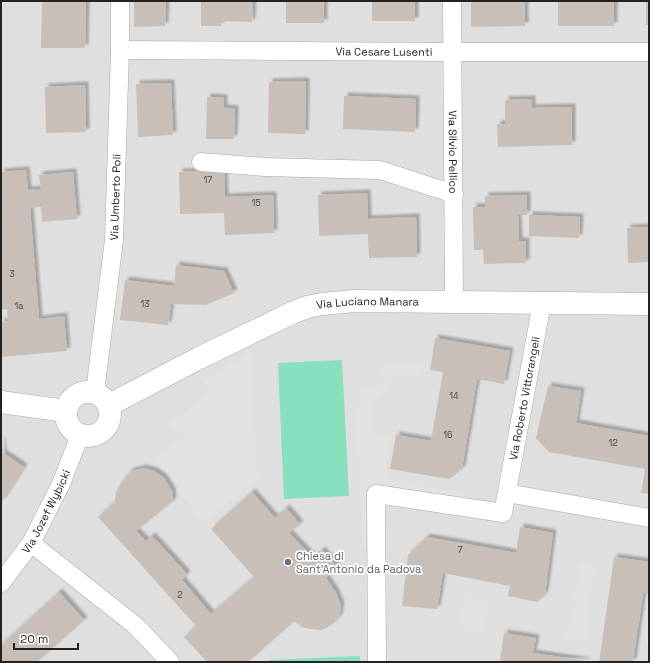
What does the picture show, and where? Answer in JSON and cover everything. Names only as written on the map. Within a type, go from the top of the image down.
[{"type":"street","name":"Via Umberto Poli","points":[[102,399],[114,240],[120,50],[120,1]]},
{"type":"street","name":"Via Silvio Pellico","points":[[452,1],[454,303]]},
{"type":"street","name":"Via Cesare Lusenti","points":[[120,50],[649,52]]},
{"type":"street","points":[[200,162],[265,167],[380,170],[454,194]]},
{"type":"street","name":"Via Luciano Manara","points":[[102,399],[231,342],[292,313],[307,307],[322,304],[354,301],[649,304]]},
{"type":"street","name":"Via Roberto Vittorangeli","points":[[377,662],[376,494],[503,513],[542,303]]},
{"type":"street","points":[[89,391],[102,399],[111,413],[110,420],[106,427],[101,432],[87,436],[80,435],[73,431],[66,418],[66,410],[71,399],[76,394],[89,391]]},
{"type":"street","points":[[1,402],[66,410]]},
{"type":"street","name":"Via Jozef Wybicki","points":[[1,583],[31,543],[61,484],[80,435]]},
{"type":"street","points":[[506,493],[649,518]]},
{"type":"street","points":[[31,543],[136,626],[170,662]]},
{"type":"shaded area","points":[[1,1],[649,1],[649,662],[1,662]]},
{"type":"shaded area","points":[[250,352],[258,478],[203,523],[153,459],[182,438],[171,423],[211,392],[204,381]]},
{"type":"shaded area","points":[[382,364],[422,365],[421,378],[392,374],[390,391],[373,400],[374,434],[392,438],[385,479],[466,494],[463,507],[376,494],[375,479],[377,549],[362,548],[356,385],[380,385]]},
{"type":"shaded area","points":[[580,564],[595,566],[585,641],[565,640]]},
{"type":"shaded area","points":[[464,598],[489,601],[485,634],[460,631]]},
{"type":"green space","points":[[342,360],[349,496],[284,499],[278,363]]},
{"type":"green space","points":[[360,656],[360,662],[269,662],[269,660]]},
{"type":"building","points":[[42,1],[86,2],[85,48],[41,48]]},
{"type":"building","points":[[134,1],[166,1],[165,26],[134,27]]},
{"type":"building","points":[[201,1],[253,1],[252,22],[221,21],[221,26],[201,26]]},
{"type":"building","points":[[286,1],[324,1],[324,23],[286,23]]},
{"type":"building","points":[[372,1],[415,1],[415,21],[372,21]]},
{"type":"building","points":[[471,1],[525,1],[525,26],[471,27]]},
{"type":"building","points":[[558,1],[614,1],[614,26],[558,26]]},
{"type":"building","points":[[646,1],[649,1],[649,25],[646,25]]},
{"type":"building","points":[[306,81],[305,134],[268,133],[269,82]]},
{"type":"building","points":[[171,83],[173,135],[138,137],[136,84]]},
{"type":"building","points":[[85,85],[86,132],[46,133],[45,87]]},
{"type":"building","points":[[344,96],[416,99],[415,132],[343,129]]},
{"type":"building","points":[[207,97],[224,98],[224,108],[235,109],[234,139],[206,139]]},
{"type":"building","points":[[532,99],[532,108],[572,107],[572,145],[498,147],[497,124],[505,124],[505,100]]},
{"type":"building","points":[[26,170],[28,190],[41,189],[39,175],[73,172],[77,219],[42,222],[41,207],[30,208],[39,319],[64,316],[67,351],[1,357],[1,322],[8,321],[7,309],[1,310],[1,172]]},
{"type":"building","points":[[224,171],[225,197],[273,195],[274,233],[225,235],[224,213],[180,214],[179,172]]},
{"type":"building","points":[[367,193],[368,219],[416,217],[417,257],[369,258],[368,234],[319,236],[318,195]]},
{"type":"building","points":[[527,195],[527,215],[518,215],[519,241],[526,241],[526,263],[484,264],[483,250],[474,250],[473,207],[485,207],[485,196]]},
{"type":"building","points":[[529,215],[580,217],[579,238],[529,236]]},
{"type":"building","points":[[649,227],[649,262],[628,263],[627,228]]},
{"type":"building","points":[[176,265],[224,271],[234,293],[206,305],[171,304],[168,325],[120,320],[125,280],[174,286]]},
{"type":"building","points":[[435,338],[510,351],[504,384],[477,379],[462,469],[449,479],[390,469],[396,435],[431,441],[443,372],[430,370]]},
{"type":"building","points":[[548,386],[581,391],[576,423],[649,436],[649,494],[641,493],[645,469],[549,452],[536,438]]},
{"type":"building","points":[[1,441],[3,453],[24,467],[1,503]]},
{"type":"building","points":[[143,468],[154,471],[164,478],[172,491],[173,501],[136,531],[146,541],[152,536],[187,574],[182,580],[211,614],[254,577],[211,529],[252,492],[275,518],[286,508],[300,524],[289,533],[313,558],[322,550],[337,567],[326,578],[336,593],[341,606],[339,617],[333,624],[322,630],[302,627],[294,621],[248,662],[207,662],[184,637],[196,626],[98,517],[115,502],[116,492],[122,481],[131,471]]},
{"type":"building","points":[[520,527],[553,533],[545,594],[537,602],[508,596],[510,586],[443,573],[437,609],[402,606],[408,555],[427,537],[516,553]]},
{"type":"building","points":[[614,557],[649,562],[649,594],[643,594],[633,662],[599,662]]},
{"type":"building","points":[[59,592],[84,620],[37,662],[1,662],[1,645]]},
{"type":"building","points":[[504,633],[536,638],[533,653],[587,662],[500,662]]},
{"type":"place","name":"Chiesa di Sant'Antonio da Padova","points":[[288,562]]}]
